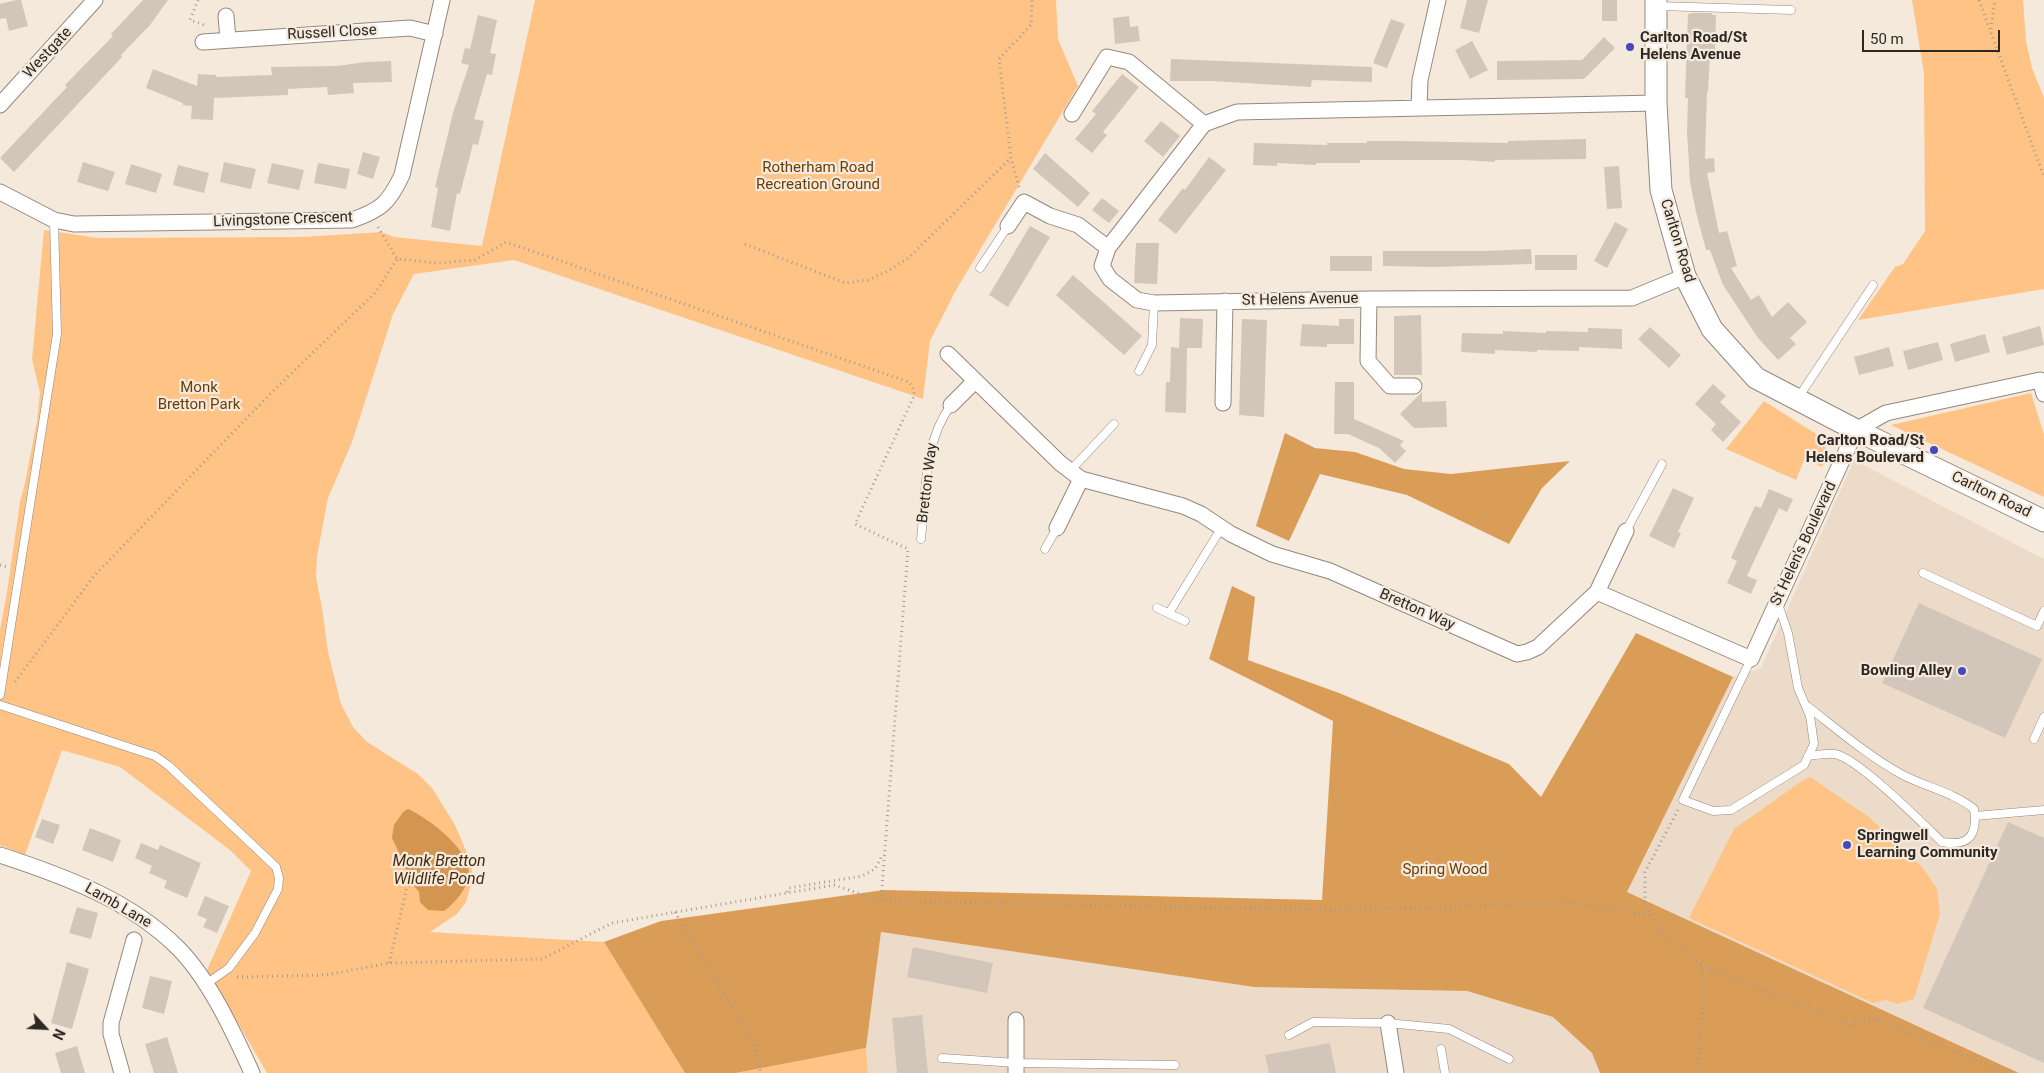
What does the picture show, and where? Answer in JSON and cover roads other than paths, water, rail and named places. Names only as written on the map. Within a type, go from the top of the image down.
[{"type":"main road","name":"Carlton Road","points":[[1656,3],[1656,103],[1661,190],[1684,276],[1712,329],[1756,378],[1856,430],[2044,522]]},
{"type":"street","name":"Westgate","points":[[0,105],[95,0]]},
{"type":"street","name":"Livingstone Crescent","points":[[0,192],[54,220],[74,224],[352,220],[373,213],[392,196],[402,175],[442,0]]},
{"type":"street","points":[[1419,108],[1420,80],[1438,0]]},
{"type":"street","points":[[226,16],[228,39]]},
{"type":"street","name":"Russell Close","points":[[203,42],[410,28],[435,34]]},
{"type":"street","points":[[1072,114],[1107,56],[1129,62],[1204,124]]},
{"type":"street","points":[[1008,226],[1024,202],[1050,216],[1078,225],[1108,248],[1204,124],[1237,112],[1656,103]]},
{"type":"street","name":"St Helens Avenue","points":[[1108,248],[1102,266],[1110,279],[1137,300],[1154,303],[1368,299],[1632,298],[1684,276]]},
{"type":"street","points":[[1368,299],[1368,361],[1390,386],[1414,386]]},
{"type":"street","points":[[1223,403],[1225,302]]},
{"type":"street","name":"Bretton Way","points":[[948,354],[1076,475],[1184,506],[1201,514],[1246,542],[1272,554],[1330,571],[1517,654],[1538,647],[1597,592],[1626,531]]},
{"type":"street","points":[[1856,430],[1886,413],[2040,380],[2044,394]]},
{"type":"street","name":"Bretton Way","points":[[950,405],[975,381]]},
{"type":"street","name":"St Helen's Boulevard","points":[[1751,659],[1856,430]]},
{"type":"street","points":[[1057,528],[1076,475]]},
{"type":"street","points":[[1597,592],[1751,659]]},
{"type":"street","name":"Lamb Lane","points":[[0,855],[93,889],[152,924],[210,981],[252,1073]]},
{"type":"street","points":[[122,1073],[111,1034],[111,1023],[134,940]]},
{"type":"street","points":[[1016,1020],[1016,1068]]},
{"type":"street","points":[[1388,1023],[1396,1073]]},
{"type":"lane","points":[[1656,3],[1791,10]]},
{"type":"lane","points":[[0,695],[57,334],[54,220]]},
{"type":"lane","points":[[980,268],[1008,226]]},
{"type":"lane","points":[[1797,399],[1873,285]]},
{"type":"lane","points":[[1139,370],[1152,345],[1154,303]]},
{"type":"lane","name":"Bretton Way","points":[[921,539],[930,450],[942,417],[950,405]]},
{"type":"lane","points":[[1076,475],[1114,424]]},
{"type":"lane","name":"Bretton Way","points":[[1626,531],[1662,464]]},
{"type":"lane","points":[[1169,613],[1222,527]]},
{"type":"lane","points":[[1045,549],[1057,528]]},
{"type":"lane","points":[[1923,573],[2040,627],[2044,611]]},
{"type":"lane","points":[[1751,659],[1683,800],[1712,811],[1731,810],[1804,764],[1814,744],[1810,716],[1798,688],[1788,633],[1778,602]]},
{"type":"lane","points":[[1157,608],[1185,621]]},
{"type":"lane","points":[[0,705],[155,756],[169,766],[276,868],[279,878],[278,889],[268,912],[241,954],[229,968],[210,981]]},
{"type":"lane","points":[[1805,705],[1860,748],[1901,774],[1963,800],[1974,809],[1976,824],[1972,835],[1962,843],[1942,842],[1897,799],[1853,764],[1836,754],[1808,756]]},
{"type":"lane","points":[[2034,739],[2044,717]]},
{"type":"lane","points":[[1975,816],[2044,810]]},
{"type":"lane","points":[[1289,1035],[1313,1022],[1388,1023],[1449,1029],[1509,1060]]},
{"type":"lane","points":[[1441,1049],[1445,1073]]},
{"type":"lane","points":[[942,1058],[1016,1068],[1175,1065]]},
{"type":"water","name":"Monk Bretton Wildlife Pond","points":[[408,809],[426,819],[456,845],[468,865],[468,880],[463,890],[453,904],[444,911],[428,910],[420,902],[419,892],[407,877],[405,865],[392,838],[394,825],[403,812]]},
{"type":"place","name":"Carlton Road/St Helens Avenue","points":[[1630,47]]},
{"type":"place","name":"Carlton Road/St Helens Boulevard","points":[[1934,450]]},
{"type":"place","name":"Bowling Alley","points":[[1962,671]]},
{"type":"place","name":"Springwell Learning Community","points":[[1847,845]]},
{"type":"park label","name":"Rotherham Road Recreation Ground","points":[[818,176]]},
{"type":"park label","name":"Monk Bretton Park","points":[[199,396]]},
{"type":"park label","name":"Spring Wood","points":[[1445,870]]}]
